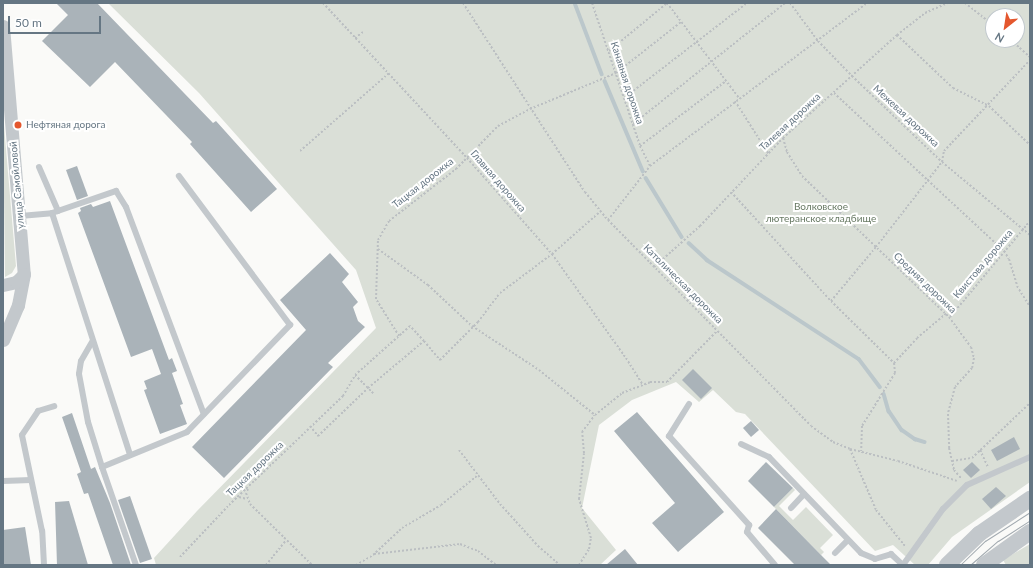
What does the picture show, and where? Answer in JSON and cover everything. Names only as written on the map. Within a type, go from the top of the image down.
[{"type":"street","name":"улица Самойловой","points":[[3,26],[24,274],[18,305],[3,340]]},
{"type":"street","points":[[3,285],[16,282],[24,274]]},
{"type":"street","points":[[948,564],[990,525],[1030,499]]},
{"type":"street","points":[[984,565],[1030,532]]},
{"type":"lane","points":[[39,166],[55,212],[92,342],[130,455]]},
{"type":"lane","points":[[102,467],[187,432],[290,326],[179,176]]},
{"type":"lane","points":[[20,216],[55,212],[116,191],[126,207],[204,414]]},
{"type":"lane","points":[[92,342],[81,361],[79,374],[88,422],[136,565]]},
{"type":"lane","points":[[689,404],[669,436],[748,524],[747,532],[750,537],[775,565]]},
{"type":"lane","points":[[44,565],[42,532],[22,436],[38,411],[54,406]]},
{"type":"lane","points":[[741,444],[769,457],[847,541],[861,553],[875,559],[891,554],[903,565],[944,509],[967,485],[1030,457]]},
{"type":"lane","points":[[3,481],[31,480]]},
{"type":"lane","points":[[791,508],[804,494]]},
{"type":"lane","points":[[835,553],[847,541]]},
{"type":"path","name":"Главная дорожка","points":[[323,3],[467,158],[552,254],[626,358],[642,384]]},
{"type":"path","name":"Католическая дорожка","points":[[462,3],[585,192],[608,220],[811,426],[833,442],[850,449],[861,451],[967,485]]},
{"type":"path","name":"Канавная дорожка","points":[[592,3],[640,146],[650,166]]},
{"type":"path","points":[[609,51],[667,3],[739,98]]},
{"type":"path","points":[[624,98],[747,3]]},
{"type":"path","points":[[633,124],[785,3]]},
{"type":"path","name":"Межевая дорожка","points":[[790,3],[818,41],[852,76],[942,162],[1030,235]]},
{"type":"path","points":[[608,220],[650,166],[867,3]]},
{"type":"path","name":"Талевая дорожка","points":[[654,267],[700,226],[783,138],[897,35],[925,13],[947,3]]},
{"type":"path","points":[[965,3],[985,19]]},
{"type":"path","name":"Тацкая дорожка","points":[[180,557],[238,496],[343,396],[355,375],[398,336],[376,299],[379,235],[389,221],[467,158],[498,126],[530,109],[616,72],[682,22]]},
{"type":"path","points":[[356,38],[362,32]]},
{"type":"path","points":[[897,35],[953,88],[989,106],[1030,145]]},
{"type":"path","points":[[1020,48],[1030,57]]},
{"type":"path","points":[[831,301],[876,247],[942,162],[944,150],[989,106],[1030,60]]},
{"type":"path","points":[[300,151],[389,73]]},
{"type":"path","points":[[640,146],[726,81]]},
{"type":"path","points":[[834,92],[929,179],[1004,251],[1010,259],[1017,286],[1030,307]]},
{"type":"path","points":[[735,101],[768,153]]},
{"type":"path","name":"Средняя дорожка","points":[[783,138],[787,152],[802,176],[949,317],[971,347],[974,358],[972,368],[955,387],[951,399],[949,429],[954,470],[967,485]]},
{"type":"path","points":[[731,192],[831,301],[894,363],[895,373],[862,426],[861,451]]},
{"type":"path","points":[[398,336],[410,326],[440,360],[472,326],[482,318],[500,293],[552,254],[601,211]]},
{"type":"path","name":"Квистова дорожка","points":[[949,317],[1022,228],[1030,221]]},
{"type":"path","points":[[378,249],[428,285],[472,326],[539,370],[595,415]]},
{"type":"path","points":[[894,363],[917,338],[946,314]]},
{"type":"path","points":[[579,565],[589,549],[591,538],[578,499],[584,453],[582,432],[595,415],[622,393],[642,384],[667,382],[718,331]]},
{"type":"path","points":[[310,426],[318,436],[368,388],[424,341]]},
{"type":"path","points":[[355,375],[374,394]]},
{"type":"path","points":[[952,461],[972,458],[1030,403]]},
{"type":"path","points":[[850,449],[876,510],[900,542],[912,552]]},
{"type":"path","points":[[459,450],[519,524],[560,565]]},
{"type":"path","points":[[980,450],[991,474]]},
{"type":"path","points":[[356,565],[373,555],[402,528],[441,505],[478,475]]},
{"type":"path","points":[[247,499],[248,488]]},
{"type":"path","points":[[238,496],[247,499],[312,565]]},
{"type":"path","points":[[266,565],[286,540]]},
{"type":"path","points":[[373,555],[460,544],[478,551],[496,565]]},
{"type":"green space","name":"Волковское лютеранское кладбище","points":[[108,3],[1030,3],[1030,482],[952,537],[928,565],[915,565],[893,545],[875,551],[745,414],[736,412],[713,390],[699,402],[676,382],[632,400],[599,425],[582,508],[616,550],[600,565],[156,565],[154,558],[197,511],[376,328],[356,270],[199,93]]},
{"type":"green space","points":[[3,114],[16,266],[12,273],[5,277]]},
{"type":"green space","points":[[793,488],[795,490],[779,506],[793,520],[806,507],[833,535],[820,548],[824,552],[821,555],[774,507]]},
{"type":"green space","points":[[1030,544],[1030,565],[1006,565],[1003,560]]},
{"type":"building","points":[[56,3],[97,3],[213,123],[216,121],[277,189],[251,212],[190,144],[192,142],[115,62],[90,87],[42,41],[68,15]]},
{"type":"building","points":[[77,166],[88,196],[77,200],[66,170]]},
{"type":"building","points":[[110,201],[169,360],[172,358],[177,371],[172,373],[183,404],[180,405],[187,424],[160,434],[144,390],[147,389],[144,381],[161,374],[152,349],[131,357],[78,213],[81,211],[80,208],[91,204],[93,207]]},
{"type":"building","points":[[330,253],[349,274],[342,282],[358,302],[353,307],[358,321],[365,327],[328,363],[333,367],[224,478],[192,447],[306,330],[280,300]]},
{"type":"building","points":[[693,369],[712,388],[701,399],[682,380]]},
{"type":"building","points":[[637,412],[724,512],[678,552],[652,523],[675,503],[614,431]]},
{"type":"building","points":[[72,413],[91,469],[95,467],[110,503],[131,565],[113,565],[88,493],[84,494],[77,474],[81,472],[62,417]]},
{"type":"building","points":[[751,421],[759,430],[751,437],[743,428]]},
{"type":"building","points":[[1014,437],[1020,449],[997,461],[991,450]]},
{"type":"building","points":[[766,462],[793,488],[774,507],[748,481]]},
{"type":"building","points":[[972,462],[980,470],[971,478],[963,470]]},
{"type":"building","points":[[996,487],[1006,496],[991,509],[982,499]]},
{"type":"building","points":[[130,496],[152,559],[140,563],[118,500]]},
{"type":"building","points":[[69,501],[88,565],[57,565],[55,502]]},
{"type":"building","points":[[776,509],[831,565],[795,565],[758,528]]},
{"type":"building","points":[[25,527],[31,565],[3,565],[3,530]]},
{"type":"building","points":[[625,549],[638,565],[606,565]]},
{"type":"waterway","points":[[575,3],[602,74]]},
{"type":"waterway","points":[[605,81],[643,171]]},
{"type":"waterway","points":[[646,178],[682,237]]},
{"type":"waterway","points":[[689,243],[707,260],[859,359],[880,387]]},
{"type":"waterway","points":[[884,394],[889,411],[902,430],[915,439],[925,442]]},
{"type":"tram line","points":[[960,565],[985,541],[1030,512]]},
{"type":"tram line","points":[[970,565],[998,541],[1030,520]]},
{"type":"place","name":"Нефтяная дорога","points":[[18,125]]}]
